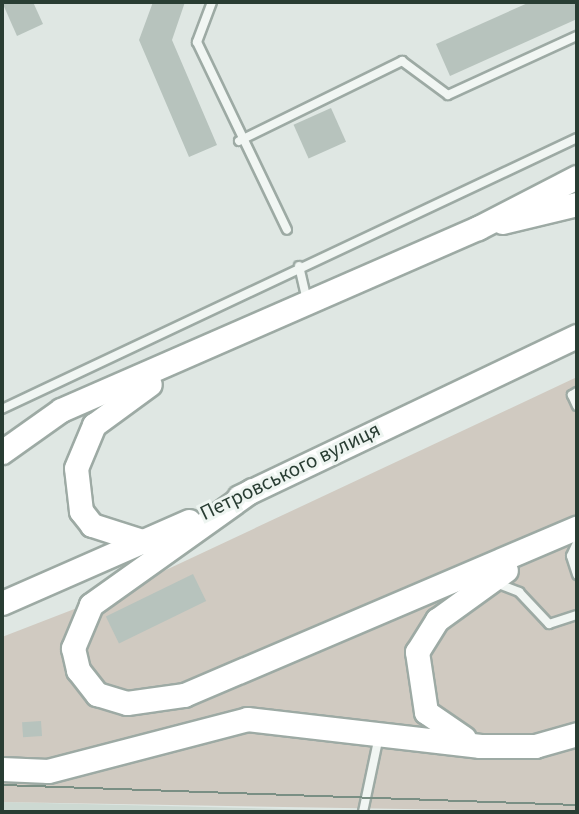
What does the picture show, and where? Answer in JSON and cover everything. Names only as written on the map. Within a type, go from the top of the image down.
[{"type":"main road","points":[[2,452],[61,410],[209,348],[307,301],[478,228],[577,177]]},
{"type":"main road","points":[[478,228],[577,204]]},
{"type":"main road","name":"Петровського вулиця","points":[[2,603],[145,542],[405,415],[577,336]]},
{"type":"main road","points":[[145,542],[92,524],[81,511],[80,446],[94,425],[129,398],[209,348]]},
{"type":"main road","points":[[252,490],[91,605],[73,648],[78,670],[97,694],[137,704],[184,695],[533,549],[577,527]]},
{"type":"main road","points":[[480,746],[439,726],[426,712],[417,652],[437,620],[533,549],[577,540]]},
{"type":"main road","points":[[2,769],[48,771],[247,719],[480,746],[535,746],[577,734]]},
{"type":"lane","points":[[212,2],[197,42],[239,141],[287,230]]},
{"type":"lane","points":[[239,141],[402,61],[447,95],[577,36]]},
{"type":"lane","points":[[2,410],[299,266],[577,138]]},
{"type":"lane","points":[[299,266],[307,301]]},
{"type":"lane","points":[[577,392],[572,395],[577,406]]},
{"type":"lane","points":[[577,540],[571,556],[577,575]]},
{"type":"lane","points":[[491,581],[519,592],[549,624],[577,615]]},
{"type":"lane","points":[[363,812],[379,734]]},
{"type":"shaded area","points":[[577,377],[577,812],[2,802],[2,637],[121,591]]},
{"type":"shaded area","points":[[2,802],[363,811],[373,812],[2,812]]},
{"type":"building","points":[[2,2],[33,2],[43,24],[17,36]]},
{"type":"building","points":[[153,2],[185,2],[172,40],[217,145],[189,157],[139,40]]},
{"type":"building","points":[[530,2],[577,2],[577,19],[450,76],[436,44]]},
{"type":"building","points":[[331,108],[346,142],[309,158],[294,125]]},
{"type":"building","points":[[193,574],[206,601],[119,643],[106,617]]},
{"type":"building","points":[[41,721],[42,736],[23,737],[22,722]]},
{"type":"tram line","points":[[2,785],[577,805]]}]
